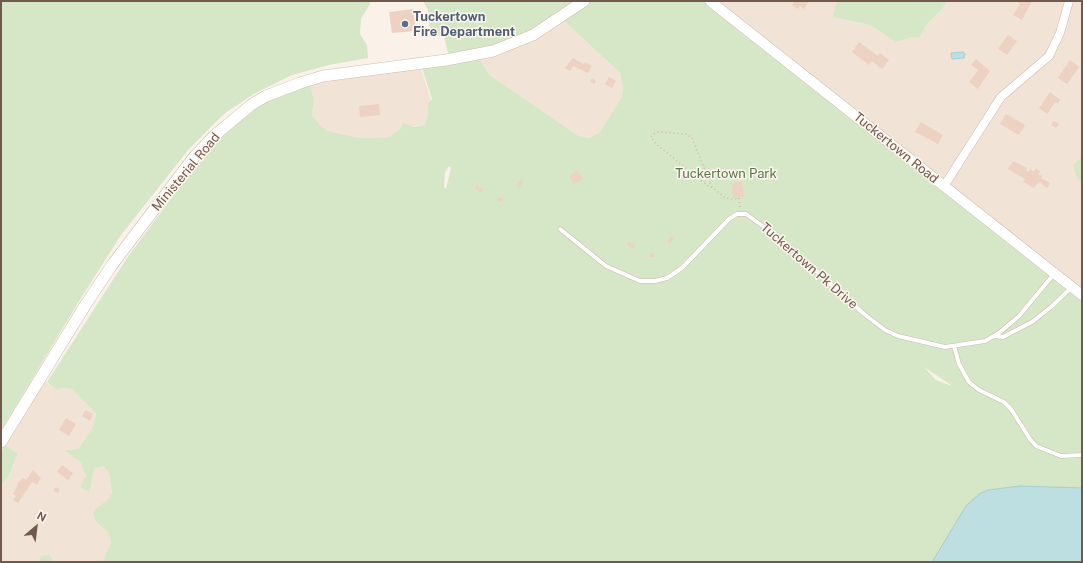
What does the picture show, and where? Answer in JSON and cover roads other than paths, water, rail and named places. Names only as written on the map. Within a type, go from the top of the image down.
[{"type":"main road","name":"Ministerial Road","points":[[1,442],[82,310],[112,265],[194,158],[214,136],[251,105],[266,96],[323,76],[446,60],[493,51],[533,35],[584,1]]},
{"type":"street","name":"Tuckertown Road","points":[[710,1],[1082,295]]},
{"type":"street","points":[[944,186],[1001,97],[1049,56],[1060,33],[1069,1]]},
{"type":"lane","name":"Tuckertown Pk Drive","points":[[560,229],[606,266],[640,281],[655,281],[675,273],[723,224],[737,214],[741,214],[752,218],[782,240],[864,314],[885,330],[898,336],[945,347],[985,341],[994,336],[1018,316],[1054,274]]},
{"type":"lane","name":"Tuckertown Pk Drive","points":[[994,336],[1003,337],[1032,322],[1051,308],[1072,288]]},
{"type":"lane","points":[[954,346],[958,364],[969,382],[980,390],[1004,402],[1011,409],[1036,446],[1061,456],[1082,455]]},
{"type":"water","points":[[963,52],[965,54],[964,58],[952,59],[951,53]]},
{"type":"water","points":[[1020,486],[1082,488],[1082,562],[932,562],[966,506],[979,494],[988,490]]},
{"type":"place","name":"Tuckertown Fire Department","points":[[405,24]]},
{"type":"park label","name":"Tuckertown Park","points":[[726,174]]}]
